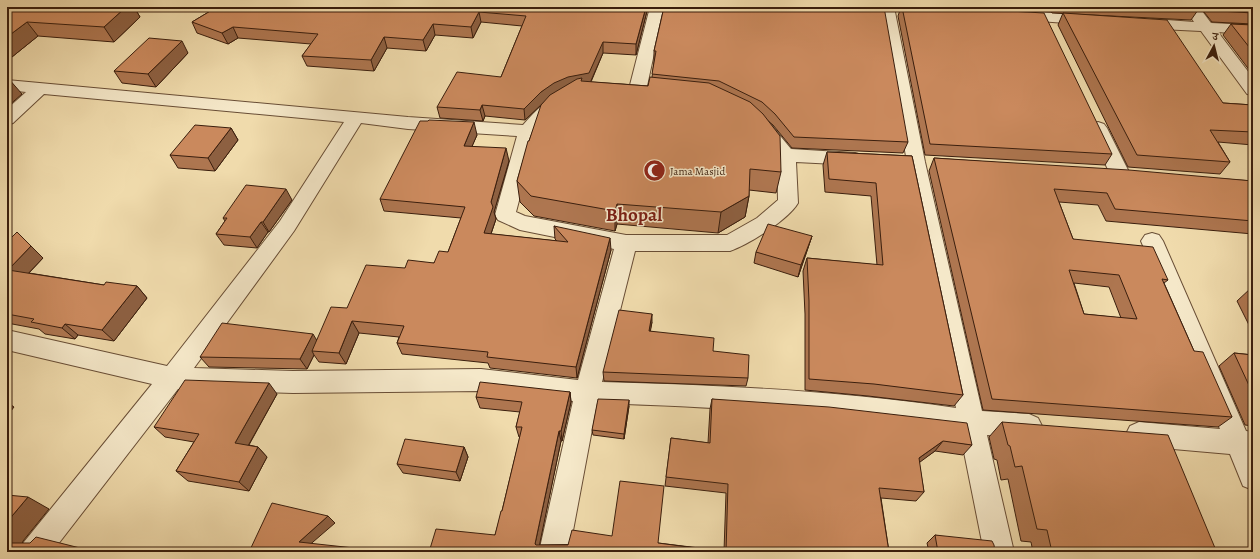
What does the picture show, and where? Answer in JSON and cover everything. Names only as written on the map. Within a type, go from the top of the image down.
[{"type":"street","points":[[637,90],[657,7]]},
{"type":"street","points":[[1191,7],[1253,90]]},
{"type":"street","points":[[888,9],[916,162],[999,552]]},
{"type":"street","points":[[998,15],[1109,21]]},
{"type":"street","points":[[1125,22],[1253,30]]},
{"type":"street","points":[[7,85],[408,123],[528,131]]},
{"type":"street","points":[[7,119],[39,89]]},
{"type":"street","points":[[605,89],[637,90],[711,97],[753,118],[766,130],[786,155],[788,203],[764,223],[730,242],[626,243],[520,223],[505,215],[528,131],[545,111],[573,93],[605,89]]},
{"type":"street","points":[[34,552],[172,378],[287,226],[356,117]]},
{"type":"street","points":[[1093,117],[1128,174],[1096,172]]},
{"type":"street","points":[[786,155],[870,160]]},
{"type":"street","points":[[1152,241],[1245,443],[1253,477]]},
{"type":"street","points":[[554,552],[587,392],[626,243]]},
{"type":"street","points":[[7,340],[172,378],[293,382],[481,380],[587,392],[712,396],[904,412],[972,422],[1050,428]]},
{"type":"street","points":[[1121,433],[1245,443]]},
{"type":"building","points":[[7,7],[126,7],[104,27],[27,22],[7,37]]},
{"type":"building","points":[[217,7],[646,7],[636,44],[603,42],[589,73],[568,77],[554,83],[541,92],[524,109],[482,105],[480,110],[437,107],[457,72],[501,77],[526,16],[479,12],[471,27],[433,24],[423,40],[384,37],[371,60],[302,56],[318,34],[233,27],[222,33],[192,22]]},
{"type":"building","points":[[664,7],[884,7],[908,142],[794,137],[775,114],[762,102],[719,81],[652,74],[656,51],[654,51]]},
{"type":"building","points":[[902,7],[940,7],[1044,13],[1112,154],[930,144]]},
{"type":"building","points":[[1150,7],[1197,7],[1198,10]]},
{"type":"building","points":[[1216,7],[1253,7],[1253,13],[1219,11]]},
{"type":"building","points":[[1063,13],[1167,20],[1223,103],[1253,105],[1253,132],[1210,130],[1230,162],[1137,155]]},
{"type":"building","points":[[1231,24],[1253,25],[1253,52]]},
{"type":"building","points":[[149,38],[182,41],[148,74],[114,71]]},
{"type":"building","name":"Jama Masjid","points":[[650,77],[709,83],[750,102],[763,114],[780,136],[781,172],[750,169],[749,196],[721,212],[617,204],[615,211],[531,196],[517,181],[528,141],[541,105],[550,95],[577,79],[582,78],[581,81],[648,86]]},
{"type":"building","points":[[420,121],[474,122],[464,146],[506,148],[491,202],[493,207],[484,233],[568,242],[554,226],[610,238],[576,367],[487,357],[488,352],[397,343],[404,326],[352,321],[339,353],[312,351],[331,307],[347,308],[366,265],[405,268],[408,260],[434,263],[439,251],[448,252],[465,207],[380,199]]},
{"type":"building","points":[[195,125],[231,128],[208,158],[170,155]]},
{"type":"building","points":[[827,152],[912,156],[963,395],[874,384],[809,379],[809,301],[807,258],[883,265],[876,183],[829,179]]},
{"type":"building","points":[[934,158],[1129,170],[1253,181],[1253,221],[1115,209],[1107,193],[1054,189],[1073,239],[1153,247],[1168,280],[1162,279],[1194,351],[1203,352],[1232,417],[992,399]],"holes":[[[1069,270],[1119,275],[1137,319],[1084,314]]]},
{"type":"building","points":[[246,185],[286,189],[263,222],[261,222],[250,237],[216,234],[227,218],[223,218]]},
{"type":"building","points":[[768,224],[812,236],[801,265],[756,252]]},
{"type":"building","points":[[17,232],[31,246],[8,270],[104,285],[106,282],[137,286],[102,330],[65,324],[62,328],[31,322],[34,319],[7,314],[7,242]]},
{"type":"building","points":[[619,310],[652,314],[649,331],[714,338],[713,351],[749,355],[748,378],[603,372]]},
{"type":"building","points":[[222,323],[313,334],[300,359],[200,357]]},
{"type":"building","points":[[1234,353],[1253,355],[1253,394]]},
{"type":"building","points":[[185,380],[269,383],[235,443],[258,447],[239,482],[176,471],[199,434],[154,427]]},
{"type":"building","points":[[480,382],[570,392],[561,431],[559,431],[536,545],[568,545],[572,530],[612,536],[620,481],[664,486],[658,543],[726,552],[429,552],[436,529],[495,535],[522,427],[516,427],[522,402],[476,397]]},
{"type":"building","points":[[598,399],[629,400],[624,434],[592,430]]},
{"type":"building","points":[[712,399],[829,407],[967,423],[972,445],[943,441],[919,458],[924,492],[879,488],[889,552],[726,552],[728,484],[666,477],[671,438],[710,443]]},
{"type":"building","points":[[1002,422],[1168,435],[1215,548],[1243,552],[1052,552],[1047,530],[1037,529],[1022,466],[1015,467]]},
{"type":"building","points":[[405,439],[464,447],[456,472],[397,464]]},
{"type":"building","points":[[7,495],[28,497],[7,522]]},
{"type":"building","points":[[272,503],[328,516],[299,542],[372,550],[371,552],[249,552]]},
{"type":"building","points":[[935,535],[992,541],[995,552],[938,552]]},
{"type":"building","points":[[36,537],[96,552],[7,552],[7,543],[30,543]]},
{"type":"place","name":"Jama Masjid","points":[[654,171]]},
{"type":"district","name":"Bhopal","points":[[634,215]]}]
